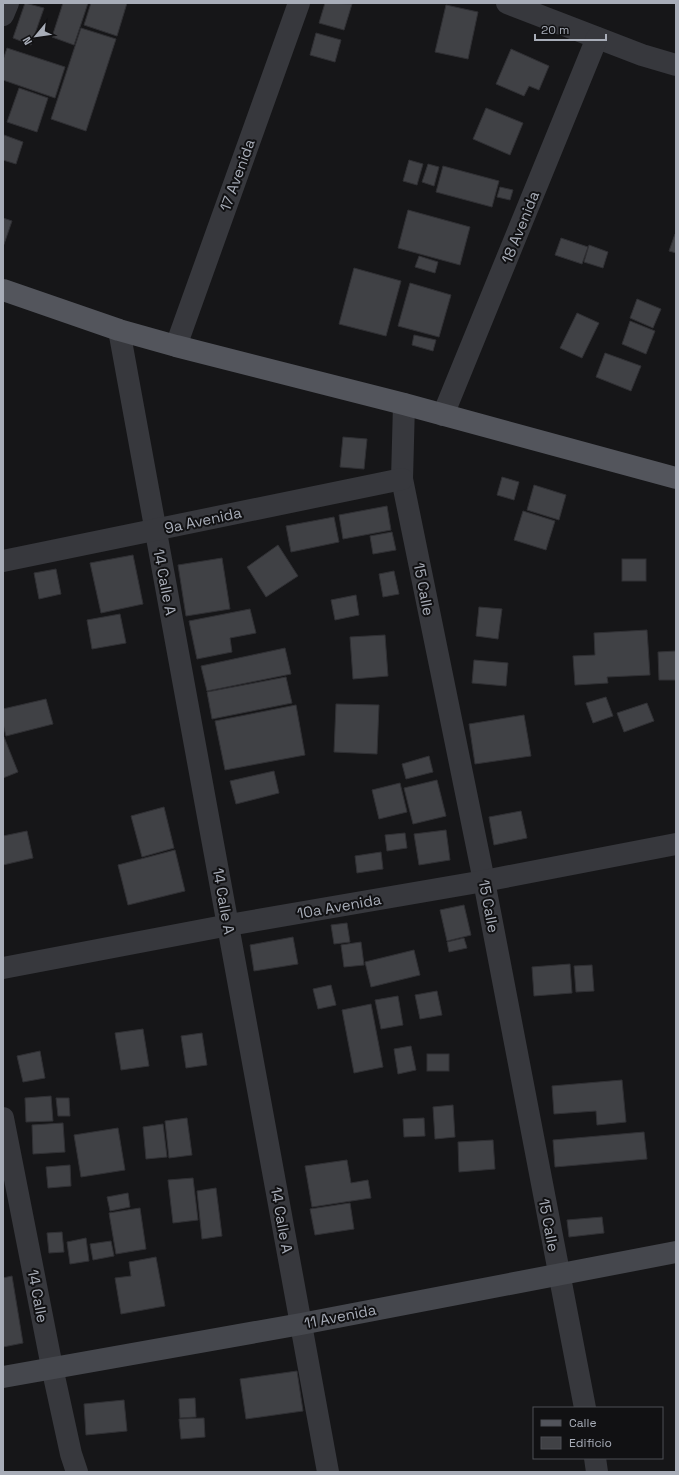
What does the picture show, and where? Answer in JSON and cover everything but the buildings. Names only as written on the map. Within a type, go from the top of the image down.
[{"type":"main road","points":[[3,290],[119,330],[176,346],[404,404],[676,478]]},
{"type":"street","points":[[3,14],[8,3]]},
{"type":"street","name":"17 Avenida","points":[[176,346],[299,3]]},
{"type":"street","points":[[506,3],[642,55],[676,64]]},
{"type":"street","name":"18 Avenida","points":[[443,415],[596,38]]},
{"type":"street","name":"14 Calle A","points":[[119,330],[328,1472]]},
{"type":"street","name":"15 Calle","points":[[404,404],[402,479],[484,881],[558,1275],[585,1407]]},
{"type":"street","name":"9a Avenida","points":[[3,561],[402,479]]},
{"type":"street","name":"10a Avenida","points":[[3,968],[229,925],[484,881],[676,844]]},
{"type":"street","name":"14 Calle","points":[[3,1118],[52,1368],[71,1454],[77,1472]]},
{"type":"street","name":"11 Avenida","points":[[3,1377],[301,1324],[676,1252]]},
{"type":"street","points":[[595,1459],[597,1472]]}]
